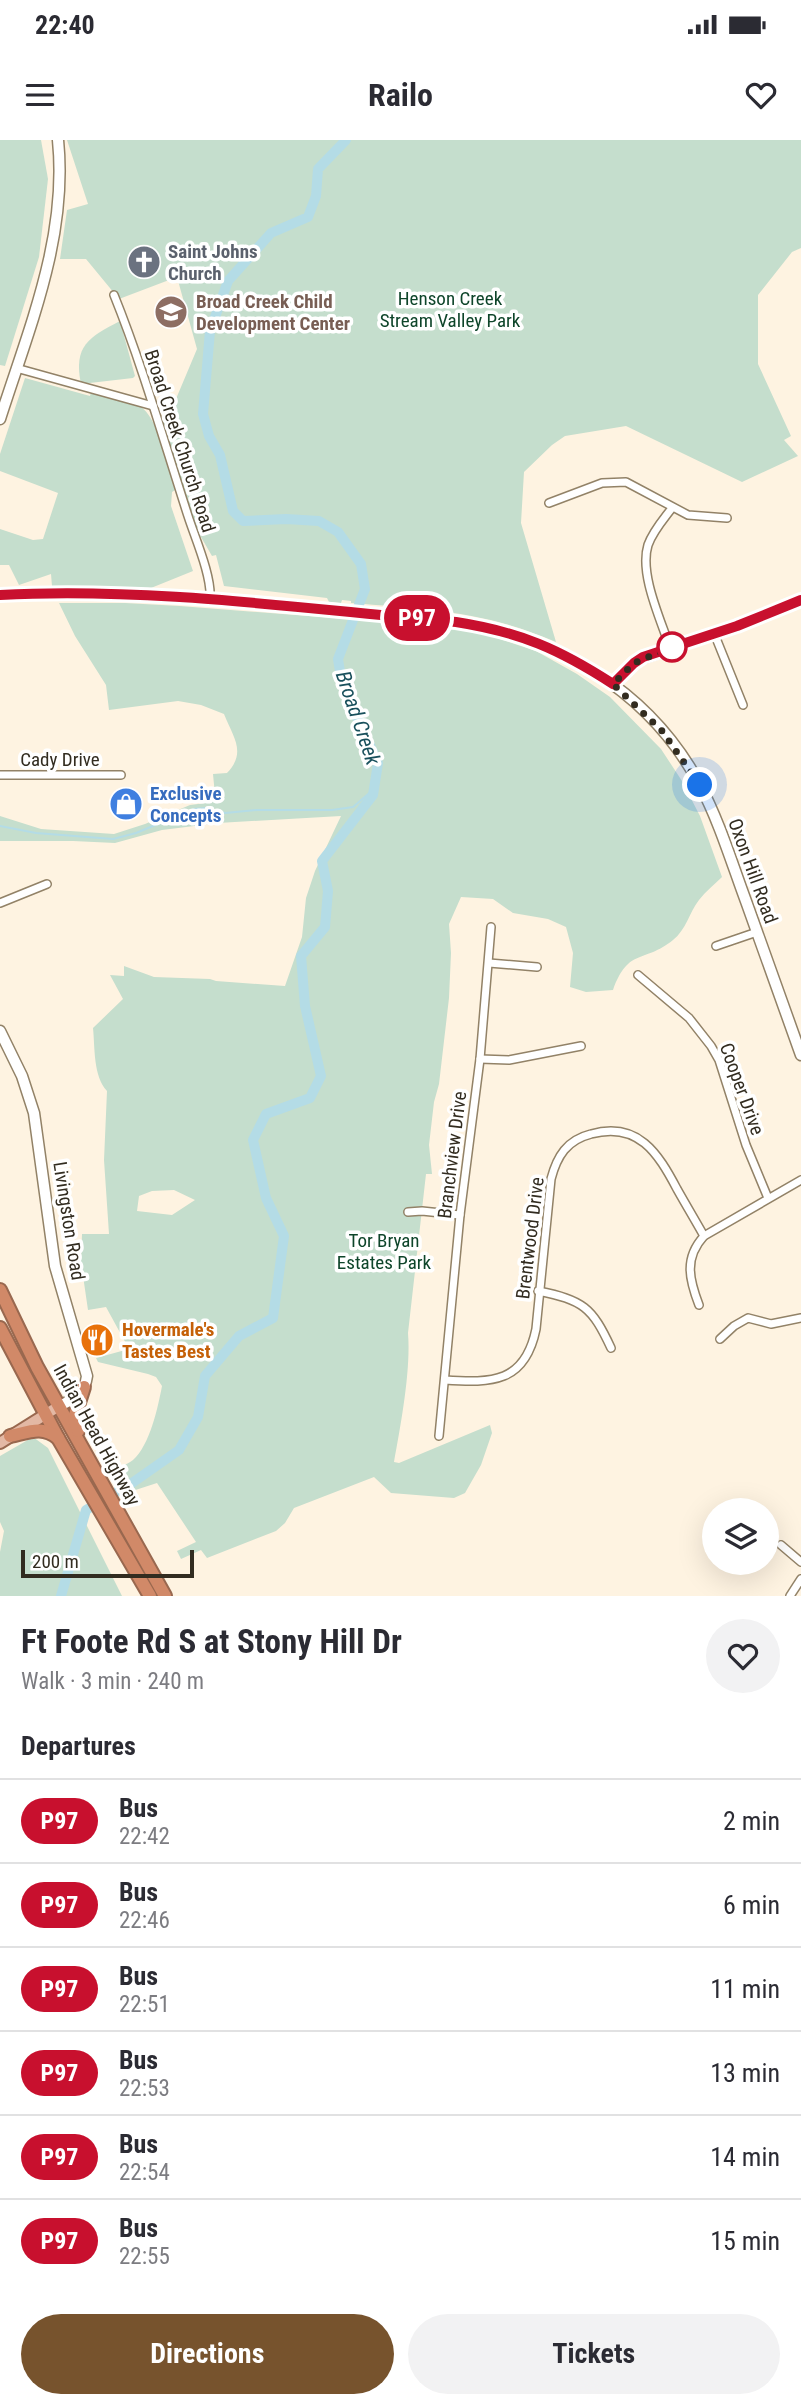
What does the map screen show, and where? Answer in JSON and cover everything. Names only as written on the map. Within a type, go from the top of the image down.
[{"type":"highway","name":"Indian Head Highway","points":[[0,1290],[59,1406],[165,1596]]},
{"type":"highway","name":"Indian Head Highway","points":[[0,1328],[58,1438],[150,1596]]},
{"type":"highway","points":[[84,1387],[74,1418],[86,1455]]},
{"type":"highway","points":[[5,1440],[42,1429],[50,1431],[58,1438]]},
{"type":"main road","points":[[0,419],[53,246],[60,192],[58,140]]},
{"type":"main road","name":"Oxon Hill Road","points":[[0,595],[116,593],[456,622],[510,632],[544,644],[589,668],[613,684],[662,731],[692,772],[718,823],[801,1055]]},
{"type":"main road","points":[[613,684],[634,663],[801,600]]},
{"type":"main road","name":"Livingston Road","points":[[0,1031],[22,1076],[34,1115],[55,1266],[85,1367],[84,1387]]},
{"type":"main road","points":[[5,1440],[70,1401],[84,1387]]},
{"type":"street","name":"Broad Creek Church Road","points":[[114,295],[153,406],[202,561],[211,591],[210,599]]},
{"type":"street","points":[[16,368],[153,406]]},
{"type":"street","points":[[549,503],[602,483],[626,482],[688,515],[727,518]]},
{"type":"street","points":[[670,648],[646,575],[647,548],[654,531],[672,508]]},
{"type":"street","points":[[714,633],[743,705]]},
{"type":"street","name":"Cady Drive","points":[[0,775],[121,775]]},
{"type":"street","points":[[0,903],[47,884]]},
{"type":"street","name":"Branchview Drive","points":[[439,1436],[460,1215],[480,1059],[491,926]]},
{"type":"street","points":[[716,946],[757,932]]},
{"type":"street","points":[[489,963],[537,967]]},
{"type":"street","name":"Cooper Drive","points":[[638,975],[689,1018],[711,1046],[719,1060],[746,1145],[768,1198]]},
{"type":"street","points":[[480,1059],[509,1060],[581,1046]]},
{"type":"street","name":"Brentwood Drive","points":[[445,1380],[493,1380],[503,1377],[520,1366],[531,1351],[551,1179],[565,1147],[582,1136],[617,1131],[633,1136],[652,1148],[704,1236]]},
{"type":"street","points":[[699,1305],[690,1278],[689,1262],[694,1248],[704,1236],[801,1180]]},
{"type":"street","points":[[408,1212],[460,1215]]},
{"type":"street","points":[[538,1292],[571,1299],[581,1304],[596,1319],[611,1348]]},
{"type":"street","points":[[720,1339],[748,1318],[771,1324],[801,1318]]},
{"type":"street","points":[[781,1545],[801,1562]]},
{"type":"street","points":[[790,1596],[801,1579]]},
{"type":"green space","points":[[0,140],[41,140],[48,179],[39,257],[5,366],[0,365]]},
{"type":"green space","name":"Henson Creek Stream Valley Park","points":[[67,140],[801,140],[801,248],[792,252],[758,295],[758,364],[791,436],[784,440],[798,456],[742,482],[626,426],[565,436],[552,445],[524,472],[521,523],[556,642],[505,624],[455,613],[342,600],[341,603],[329,602],[327,598],[224,586],[216,555],[212,556],[194,525],[158,418],[174,412],[173,406],[197,349],[177,277],[119,299],[86,259],[60,259],[67,210],[88,204]]},
{"type":"green space","points":[[120,321],[135,376],[81,384],[79,360],[86,344]]},
{"type":"green space","points":[[25,378],[90,396],[91,392],[121,400],[139,406],[146,412],[157,431],[166,457],[175,490],[172,492],[171,506],[193,571],[151,588],[52,586],[51,574],[19,585],[9,565],[0,565],[0,529],[33,540],[43,539],[58,493],[0,471],[0,454]]},
{"type":"green space","name":"Tor Bryan Estates Park","points":[[59,603],[180,606],[450,627],[491,636],[536,651],[577,674],[610,697],[661,749],[700,816],[722,877],[699,900],[677,936],[625,967],[613,990],[586,992],[570,987],[573,953],[566,927],[548,919],[513,913],[493,899],[461,897],[449,924],[449,998],[429,1145],[432,1174],[426,1174],[408,1333],[407,1380],[394,1462],[399,1463],[490,1425],[492,1433],[481,1465],[465,1493],[454,1498],[391,1493],[374,1477],[294,1508],[285,1523],[276,1531],[207,1558],[201,1550],[181,1559],[177,1551],[196,1542],[157,1483],[120,1495],[107,1471],[130,1462],[139,1453],[152,1425],[162,1386],[156,1377],[148,1374],[98,1362],[96,1358],[129,1349],[106,1307],[88,1310],[81,1262],[82,1234],[109,1234],[104,1160],[107,1091],[97,1069],[93,1028],[123,999],[110,975],[124,976],[124,966],[154,977],[285,986],[302,937],[306,898],[315,871],[341,816],[218,823],[162,830],[115,843],[0,841],[0,816],[41,829],[114,834],[190,805],[206,803],[215,795],[213,774],[227,773],[236,758],[236,744],[224,714],[201,705],[178,701],[109,710],[106,685],[75,636]],"holes":[[[174,1190],[195,1200],[172,1215],[137,1211],[139,1196],[152,1191]]]},
{"type":"green space","points":[[33,1437],[48,1448],[122,1596],[0,1596],[0,1552],[4,1531],[0,1522],[0,1456]]},
{"type":"waterway","name":"Broad Creek","points":[[61,1596],[86,1510],[132,1483],[179,1450],[198,1417],[205,1376],[239,1336],[273,1318],[284,1236],[266,1198],[253,1140],[266,1114],[310,1098],[321,1076],[305,1006],[301,956],[325,927],[328,891],[322,861],[373,795],[378,763],[342,684],[338,659],[365,589],[361,564],[338,532],[319,521],[243,521],[233,511],[220,455],[209,436],[203,414],[210,331],[228,281],[271,233],[308,217],[316,196],[318,169],[346,140]]},
{"type":"waterway","points":[[0,826],[36,833],[113,839],[136,833],[194,809],[206,808],[225,813],[257,810],[332,810],[353,807],[374,789]]},
{"type":"bus line","name":"P97","points":[[0,595],[116,593],[177,596],[456,622],[495,628],[544,644],[613,684],[643,657],[737,626],[801,600]]},
{"type":"place","name":"Saint Johns Church","points":[[144,262]]},
{"type":"place","name":"Broad Creek Child Development Center","points":[[171,312]]},
{"type":"place","name":"Exclusive Concepts","points":[[126,804]]},
{"type":"place","name":"Hovermale's Tastes Best","points":[[97,1340]]},
{"type":"route","points":[[672,647],[643,657],[613,684],[662,731],[700,785]]}]
